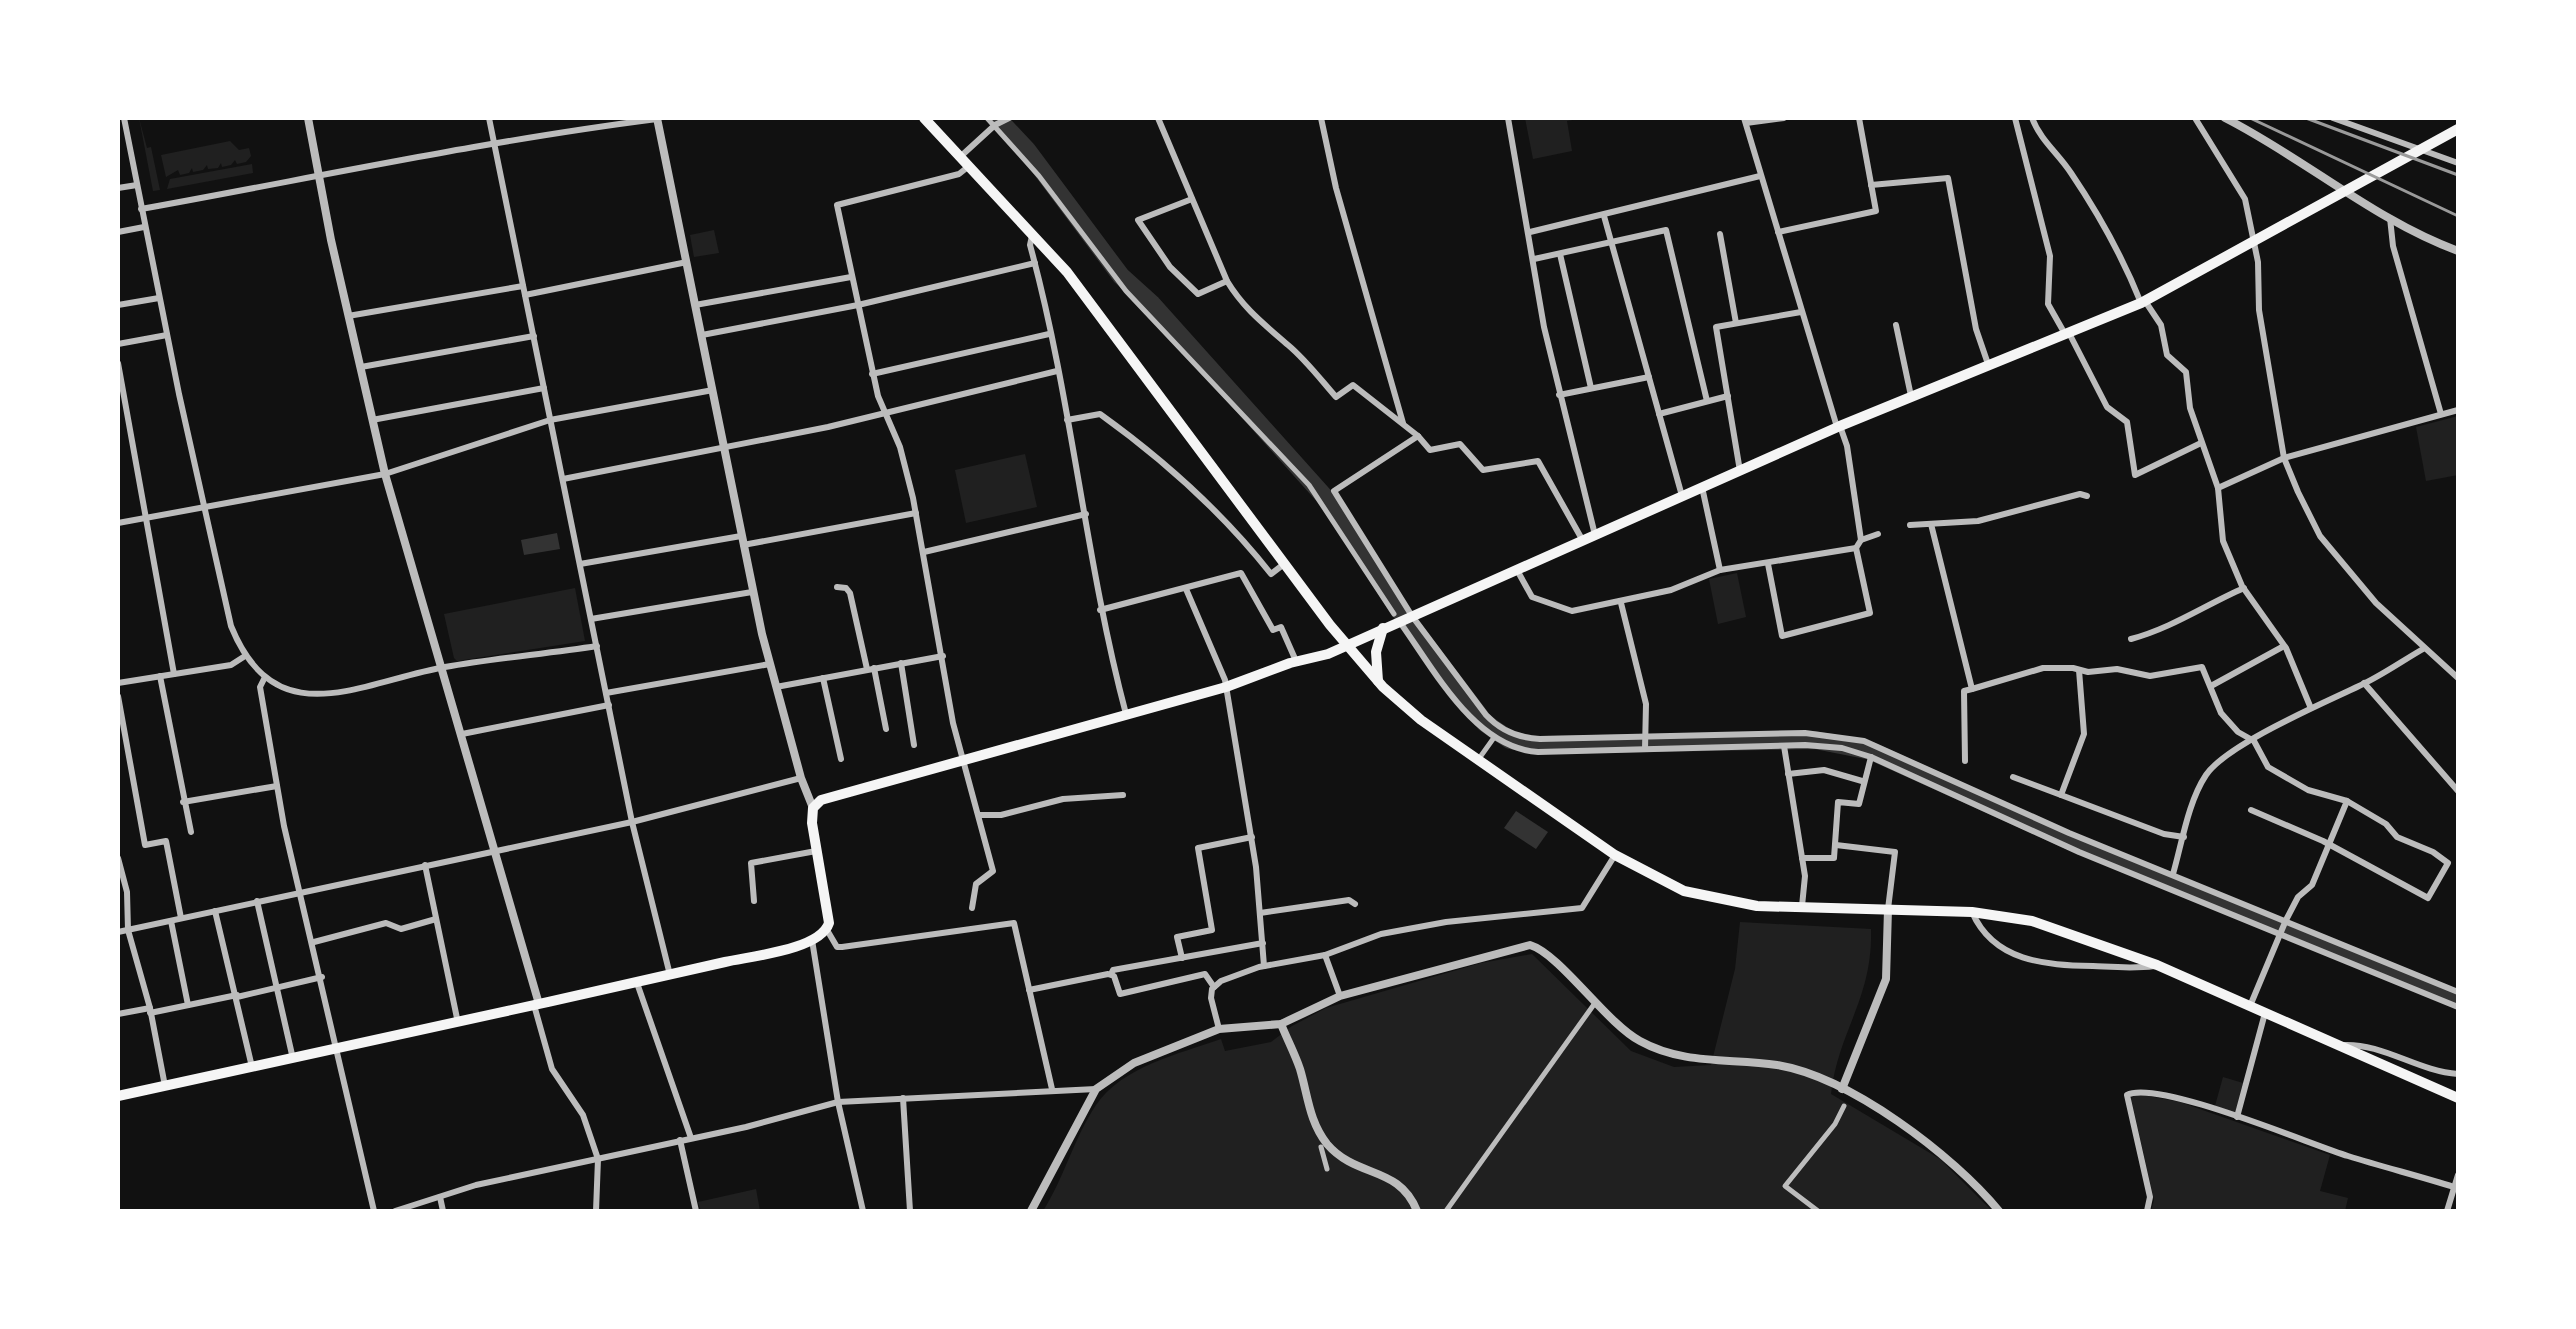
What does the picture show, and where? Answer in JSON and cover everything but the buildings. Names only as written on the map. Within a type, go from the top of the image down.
[{"type":"main road","points":[[924,118],[1076,284],[1284,564],[1379,682],[1410,712],[1615,855],[1665,884],[1695,894],[1757,906],[1972,912],[2045,925],[2157,965],[2458,1098]]},
{"type":"main road","points":[[118,1096],[637,983],[812,940],[827,930],[829,923],[816,851],[813,808],[821,800],[1226,687],[1347,645],[1383,628],[1396,618],[1412,616],[1839,427],[2143,302],[2458,129]]},
{"type":"main road","points":[[1379,682],[1376,652],[1383,628]]},
{"type":"street","points":[[124,118],[144,227],[231,626],[245,656],[265,677],[295,692],[332,696],[443,667],[597,646]]},
{"type":"street","points":[[308,118],[348,316],[385,474],[495,850],[552,1069],[583,1115],[598,1159],[596,1211]]},
{"type":"street","points":[[489,118],[632,822],[670,975]]},
{"type":"street","points":[[987,118],[1126,291],[1309,485],[1396,618],[1476,723],[1493,739],[1526,751],[1833,747],[1871,757],[2079,852],[2458,992]]},
{"type":"street","points":[[960,157],[995,125],[1009,118]]},
{"type":"street","points":[[1158,118],[1227,281],[1239,301],[1264,327],[1289,346],[1336,397],[1353,385],[1418,436],[1430,450],[1460,444],[1483,470],[1538,461],[1583,541]]},
{"type":"street","points":[[1321,118],[1340,203],[1403,424]]},
{"type":"street","points":[[1508,118],[1559,395],[1595,535]]},
{"type":"street","points":[[1784,118],[1745,120],[1801,312],[1847,446],[1861,540]]},
{"type":"street","points":[[1778,232],[1876,211],[1859,118]]},
{"type":"street","points":[[2015,118],[2050,256],[2048,304],[2107,407],[2127,422],[2135,475],[2201,443]]},
{"type":"street","points":[[2032,118],[2039,136],[2072,175],[2125,264],[2143,302],[2161,325],[2167,355],[2186,372],[2190,408],[2201,430],[2201,443],[2218,488],[2223,541],[2244,588],[2284,646],[2310,706]]},
{"type":"street","points":[[2195,118],[2240,185],[2254,242],[2259,310],[2284,458],[2320,536],[2376,603],[2458,678]]},
{"type":"street","points":[[2225,118],[2260,135],[2390,218],[2458,251]]},
{"type":"street","points":[[2333,118],[2458,163]]},
{"type":"street","points":[[141,209],[495,142],[657,119],[752,592],[801,778],[813,808]]},
{"type":"street","points":[[120,144],[128,143]]},
{"type":"street","points":[[969,166],[959,174],[837,205],[872,374],[900,447],[916,513],[953,723],[993,871],[976,884],[972,908]]},
{"type":"street","points":[[1530,232],[1760,176]]},
{"type":"street","points":[[1871,185],[1948,178],[1976,329],[1988,364]]},
{"type":"street","points":[[118,188],[137,185]]},
{"type":"street","points":[[1192,199],[1138,220],[1170,267],[1198,294],[1227,281]]},
{"type":"street","points":[[1604,216],[1682,496]]},
{"type":"street","points":[[2390,218],[2393,246],[2441,414]]},
{"type":"street","points":[[118,232],[144,227]]},
{"type":"street","points":[[1534,259],[1666,230],[1707,401]]},
{"type":"street","points":[[1720,234],[1736,323]]},
{"type":"street","points":[[1034,235],[1030,245],[1086,514],[1100,610],[1126,714]]},
{"type":"street","points":[[1560,254],[1591,388]]},
{"type":"street","points":[[525,295],[687,262]]},
{"type":"street","points":[[702,335],[858,305],[1035,263]]},
{"type":"street","points":[[695,305],[851,277]]},
{"type":"street","points":[[348,316],[523,286]]},
{"type":"street","points":[[118,305],[159,298]]},
{"type":"street","points":[[1740,471],[1716,327],[1801,312]]},
{"type":"street","points":[[1896,325],[1911,396]]},
{"type":"street","points":[[872,374],[1049,334]]},
{"type":"street","points":[[118,344],[167,335]]},
{"type":"street","points":[[361,367],[534,336]]},
{"type":"street","points":[[118,363],[174,674]]},
{"type":"street","points":[[563,479],[725,449],[1057,371]]},
{"type":"street","points":[[1559,395],[1649,377]]},
{"type":"street","points":[[372,420],[544,388]]},
{"type":"street","points":[[118,523],[385,474],[550,420],[713,390]]},
{"type":"street","points":[[1659,414],[1728,396]]},
{"type":"street","points":[[2218,488],[2284,458],[2458,410]]},
{"type":"street","points":[[1067,420],[1100,414],[1175,473],[1227,522],[1271,574],[1284,564]]},
{"type":"street","points":[[1418,436],[1334,491],[1412,616],[1486,715],[1501,728],[1517,736],[1540,739],[1805,733],[1864,741],[2069,833],[2173,874],[2458,1007]]},
{"type":"street","points":[[1702,487],[1720,570]]},
{"type":"street","points":[[1910,525],[1978,521],[2080,494],[2087,496]]},
{"type":"street","points":[[580,564],[916,513]]},
{"type":"street","points":[[924,552],[1086,514]]},
{"type":"street","points":[[1931,524],[1972,689]]},
{"type":"street","points":[[1768,564],[1782,636],[1870,613],[1856,548],[1861,540],[1878,534]]},
{"type":"street","points":[[1517,570],[1532,597],[1572,611],[1671,590],[1720,570],[1856,548]]},
{"type":"street","points":[[1100,610],[1241,573],[1273,630],[1281,627],[1296,661]]},
{"type":"street","points":[[837,587],[846,588],[850,593],[886,729]]},
{"type":"street","points":[[2131,639],[2171,627],[2189,612],[2244,588]]},
{"type":"street","points":[[1186,589],[1226,687],[1252,837],[1264,966]]},
{"type":"street","points":[[591,619],[752,592]]},
{"type":"street","points":[[1621,603],[1646,704],[1645,749]]},
{"type":"street","points":[[2211,686],[2284,646]]},
{"type":"street","points":[[2173,874],[2206,775],[2219,761],[2310,706],[2364,683],[2423,649]]},
{"type":"street","points":[[118,683],[231,665],[245,656]]},
{"type":"street","points":[[776,687],[943,656]]},
{"type":"street","points":[[901,663],[914,745]]},
{"type":"street","points":[[606,693],[770,664]]},
{"type":"street","points":[[1965,761],[1964,691],[2043,668],[2117,669],[2150,676],[2202,667],[2227,722],[2254,741],[2272,770],[2313,792],[2347,801],[2386,824],[2397,837],[2433,852],[2448,863],[2428,898],[2251,810]]},
{"type":"street","points":[[2061,795],[2084,734],[2079,670]]},
{"type":"street","points":[[160,676],[191,832]]},
{"type":"street","points":[[265,677],[260,687],[277,786],[374,1211]]},
{"type":"street","points":[[823,678],[841,759]]},
{"type":"street","points":[[2364,683],[2458,791]]},
{"type":"street","points":[[118,696],[145,845],[166,841],[181,918]]},
{"type":"street","points":[[462,734],[609,705]]},
{"type":"street","points":[[1478,760],[1493,739]]},
{"type":"street","points":[[1784,746],[1805,876],[1802,906]]},
{"type":"street","points":[[118,758],[128,756]]},
{"type":"street","points":[[1802,858],[1834,858],[1838,802],[1859,804],[1862,781],[1871,757]]},
{"type":"street","points":[[1788,774],[1824,770],[1862,781]]},
{"type":"street","points":[[2013,777],[2164,834],[2184,837]]},
{"type":"street","points":[[118,932],[632,822],[801,778]]},
{"type":"street","points":[[183,802],[277,786]]},
{"type":"street","points":[[980,815],[1001,815],[1063,799],[1123,795]]},
{"type":"street","points":[[2250,1006],[2298,897],[2312,885],[2347,801]]},
{"type":"street","points":[[1182,958],[1177,937],[1212,930],[1198,848],[1252,837]]},
{"type":"street","points":[[1836,845],[1895,852],[1888,909],[1886,979],[1842,1089]]},
{"type":"street","points":[[754,901],[751,863],[816,851]]},
{"type":"street","points":[[1219,1029],[1211,998],[1214,987],[1221,981],[1264,966],[1325,955],[1381,934],[1455,920],[1582,908],[1615,855]]},
{"type":"street","points":[[118,858],[127,892],[128,930],[150,1010],[165,1086]]},
{"type":"street","points":[[425,865],[458,1023]]},
{"type":"street","points":[[1260,913],[1349,900],[1355,904]]},
{"type":"street","points":[[257,901],[293,1059]]},
{"type":"street","points":[[215,911],[252,1067]]},
{"type":"street","points":[[1972,912],[1989,939],[2022,959],[2063,966],[2127,968],[2157,965]]},
{"type":"street","points":[[314,942],[386,923],[401,929],[436,919]]},
{"type":"street","points":[[171,921],[188,1005]]},
{"type":"street","points":[[827,930],[837,947],[842,947],[1014,923],[1052,1089]]},
{"type":"street","points":[[812,940],[838,1102],[863,1211]]},
{"type":"street","points":[[1029,990],[1111,974],[1113,970],[1263,943]]},
{"type":"street","points":[[1031,1211],[1096,1089],[1134,1063],[1219,1029],[1281,1024],[1340,996],[1530,945],[1637,1040],[1668,1054],[1698,1060],[1725,1058],[1781,1066],[1842,1089],[1945,1155],[1999,1211]]},
{"type":"street","points":[[1325,955],[1340,996]]},
{"type":"street","points":[[1111,974],[1120,994],[1205,974],[1214,987]]},
{"type":"street","points":[[118,1014],[188,1005],[322,977]]},
{"type":"street","points":[[637,983],[691,1138]]},
{"type":"street","points":[[1446,1211],[1596,1003]]},
{"type":"street","points":[[2237,1117],[2265,1013]]},
{"type":"street","points":[[1281,1024],[1300,1069],[1312,1122],[1325,1141],[1353,1165],[1401,1184],[1410,1194],[1417,1211]]},
{"type":"street","points":[[2339,1046],[2363,1044],[2430,1072],[2458,1074]]},
{"type":"street","points":[[395,1211],[440,1197],[838,1102],[1096,1089]]},
{"type":"street","points":[[2147,1211],[2150,1197],[2127,1095],[2136,1090],[2183,1099],[2455,1191]]},
{"type":"street","points":[[903,1098],[910,1211]]},
{"type":"street","points":[[1818,1211],[1785,1186],[1835,1124],[1844,1106]]},
{"type":"street","points":[[680,1140],[696,1211]]},
{"type":"street","points":[[1321,1147],[1327,1169]]},
{"type":"street","points":[[2447,1211],[2458,1175]]},
{"type":"street","points":[[440,1197],[443,1211]]},
{"type":"shaded area","points":[[139,118],[147,148],[151,147],[160,190],[153,191]]},
{"type":"shaded area","points":[[1525,118],[1583,118],[1567,121],[1572,151],[1533,159]]},
{"type":"shaded area","points":[[230,141],[239,150],[249,148],[251,156],[246,162],[237,164],[235,160],[231,165],[222,167],[221,163],[218,168],[208,169],[207,165],[203,170],[193,172],[192,168],[189,173],[180,175],[178,170],[166,177],[161,155]]},
{"type":"shaded area","points":[[252,164],[253,173],[167,189],[170,179]]},
{"type":"shaded area","points":[[714,230],[719,253],[694,257],[690,235]]},
{"type":"shaded area","points":[[2458,416],[2458,475],[2426,481],[2416,427]]},
{"type":"shaded area","points":[[1025,454],[1037,507],[966,523],[955,470]]},
{"type":"shaded area","points":[[557,533],[560,549],[524,555],[521,540]]},
{"type":"shaded area","points":[[1737,573],[1746,617],[1718,624],[1709,579]]},
{"type":"shaded area","points":[[575,588],[585,641],[457,661],[454,658],[444,614]]},
{"type":"shaded area","points":[[1516,811],[1548,832],[1536,849],[1504,828]]},
{"type":"shaded area","points":[[1740,922],[1871,929],[1867,975],[1840,1051],[1831,1094],[1940,1159],[1992,1211],[1043,1211],[1096,1105],[1121,1080],[1136,1071],[1221,1039],[1225,1051],[1271,1042],[1292,1026],[1326,1008],[1481,963],[1532,954],[1631,1051],[1674,1067],[1711,1065],[1735,969]]},
{"type":"shaded area","points":[[2223,1077],[2243,1083],[2235,1113],[2215,1106]]},
{"type":"shaded area","points":[[2138,1094],[2180,1102],[2330,1155],[2320,1191],[2348,1198],[2345,1211],[2151,1211],[2154,1200],[2131,1098]]},
{"type":"shaded area","points":[[756,1189],[760,1211],[701,1211],[698,1202]]},
{"type":"waterway","points":[[997,118],[1027,150],[1121,276],[1152,304],[1332,505],[1397,607],[1485,723],[1510,740],[1536,745],[1815,740],[1871,751],[2070,841],[2458,999]]},
{"type":"railway","points":[[2250,118],[2458,216]]},
{"type":"railway","points":[[2306,118],[2458,175]]}]
